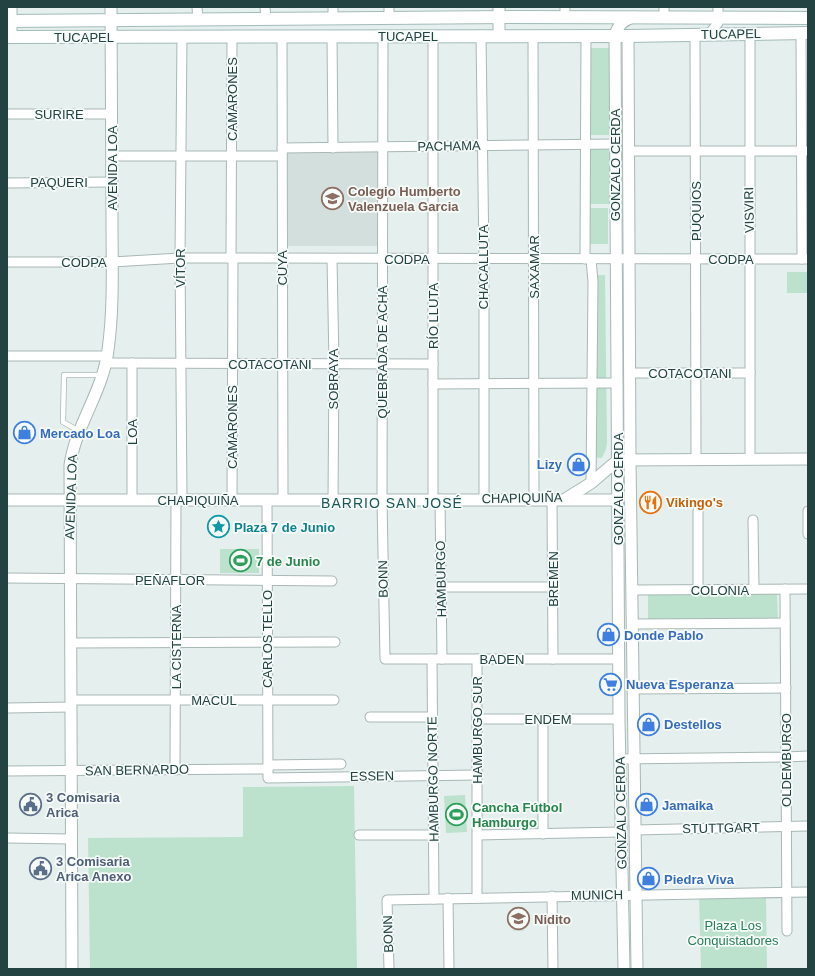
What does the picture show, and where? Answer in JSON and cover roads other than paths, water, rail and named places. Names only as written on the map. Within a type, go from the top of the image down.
[{"type":"main road","name":"TUCAPEL","points":[[9,21],[266,19],[333,13],[498,12],[565,12],[633,18],[664,12],[718,12],[808,18]]},
{"type":"main road","name":"TUCAPEL","points":[[9,37],[628,36],[805,33]]},
{"type":"street","points":[[9,37],[9,21],[12,7]]},
{"type":"street","name":"AVENIDA LOA","points":[[72,969],[70,465],[73,447],[97,393],[103,375],[107,360],[111,320],[111,7]]},
{"type":"street","points":[[197,7],[198,20]]},
{"type":"street","points":[[265,7],[266,19]]},
{"type":"street","points":[[498,12],[499,36]]},
{"type":"street","points":[[709,34],[716,26],[718,12]]},
{"type":"street","points":[[615,36],[616,31],[621,24],[633,18]]},
{"type":"street","points":[[805,33],[805,259]]},
{"type":"street","name":"PUQUIOS","points":[[696,34],[696,460]]},
{"type":"street","name":"VISVIRI","points":[[750,34],[750,459]]},
{"type":"street","name":"VÍTOR","points":[[179,500],[182,36]]},
{"type":"street","name":"CAMARONES","points":[[232,36],[232,500]]},
{"type":"street","name":"CUYA","points":[[282,36],[283,500]]},
{"type":"street","points":[[332,36],[333,148]]},
{"type":"street","name":"QUEBRADA DE ACHA","points":[[382,500],[383,36]]},
{"type":"street","name":"RÍO LLUTA","points":[[433,36],[433,384],[437,500]]},
{"type":"street","name":"CHACALLUTA","points":[[481,36],[484,259],[484,499]]},
{"type":"street","name":"SAXAMAR","points":[[533,36],[534,499]]},
{"type":"street","name":"GONZALO CERDA","points":[[586,36],[588,259],[593,282],[592,483]]},
{"type":"street","name":"GONZALO CERDA","points":[[615,36],[619,719],[624,968]]},
{"type":"street","name":"GONZALO CERDA","points":[[628,36],[630,460],[637,968]]},
{"type":"street","name":"SURIRE","points":[[7,114],[112,114]]},
{"type":"street","name":"PACHAMA","points":[[112,156],[232,156],[333,148],[615,144]]},
{"type":"street","points":[[629,151],[805,151]]},
{"type":"street","name":"PAQUERI","points":[[7,182],[112,182]]},
{"type":"street","name":"CODPA","points":[[7,262],[112,262],[180,258],[805,259]]},
{"type":"street","name":"SOBRAYA","points":[[332,259],[334,364],[333,500]]},
{"type":"street","name":"COTACOTANI","points":[[7,356],[107,360],[132,363],[433,364]]},
{"type":"street","name":"LOA","points":[[132,363],[132,500]]},
{"type":"street","name":"COTACOTANI","points":[[630,373],[750,373]]},
{"type":"street","points":[[433,384],[617,383]]},
{"type":"street","points":[[618,460],[808,459]]},
{"type":"street","name":"CHAPIQUIÑA","points":[[7,500],[564,499],[581,491],[618,460]]},
{"type":"street","name":"BREMEN","points":[[552,499],[554,659]]},
{"type":"street","points":[[564,499],[618,500]]},
{"type":"street","name":"LA CISTERNA","points":[[175,770],[176,580],[179,500]]},
{"type":"street","name":"CARLOS TELLO","points":[[267,500],[268,771]]},
{"type":"street","name":"BONN","points":[[382,500],[385,659]]},
{"type":"street","name":"HAMBURGO","points":[[437,500],[442,587],[442,659]]},
{"type":"street","points":[[698,511],[698,590]]},
{"type":"street","points":[[808,511],[808,534]]},
{"type":"street","points":[[753,520],[754,590]]},
{"type":"street","name":"PEÑAFLOR","points":[[7,578],[332,581]]},
{"type":"street","points":[[442,587],[553,587]]},
{"type":"street","name":"OLDEMBURGO","points":[[785,589],[787,931]]},
{"type":"street","name":"COLONIA","points":[[632,590],[808,589]]},
{"type":"street","points":[[632,624],[785,624]]},
{"type":"street","points":[[70,642],[335,642]]},
{"type":"street","name":"BADEN","points":[[385,659],[619,659]]},
{"type":"street","name":"HAMBURGO NORTE","points":[[432,659],[434,899]]},
{"type":"street","name":"HAMBURGO SUR","points":[[476,659],[478,835],[477,898]]},
{"type":"street","points":[[633,689],[786,688]]},
{"type":"street","name":"MACUL","points":[[7,708],[71,703],[175,700],[334,700]]},
{"type":"street","points":[[370,717],[432,717]]},
{"type":"street","name":"ENDEM","points":[[477,719],[619,719]]},
{"type":"street","points":[[543,719],[543,834]]},
{"type":"street","points":[[620,759],[808,756]]},
{"type":"street","name":"SAN BERNARDO","points":[[7,771],[268,771],[341,764]]},
{"type":"street","name":"ESSEN","points":[[268,771],[477,775]]},
{"type":"street","name":"STUTTGART","points":[[635,830],[808,826]]},
{"type":"street","points":[[478,835],[621,832]]},
{"type":"street","points":[[359,835],[433,835]]},
{"type":"street","points":[[7,838],[71,839]]},
{"type":"street","name":"MUNICH","points":[[387,900],[623,894],[808,892]]},
{"type":"street","points":[[552,896],[553,969]]},
{"type":"street","points":[[448,898],[449,969]]},
{"type":"street","name":"BONN","points":[[387,900],[389,969]]},
{"type":"lane","points":[[79,431],[63,422],[64,375],[103,375]]},
{"type":"lane","points":[[624,968],[637,968]]},
{"type":"place","name":"Colegio Humberto Valenzuela Garcia","points":[[333,198]]},
{"type":"place","name":"Mercado Loa","points":[[25,433]]},
{"type":"place","name":"Lizy","points":[[578,464]]},
{"type":"place","name":"Vikingo's","points":[[651,502]]},
{"type":"place","name":"Plaza 7 de Junio","points":[[219,527]]},
{"type":"place","name":"7 de Junio","points":[[240,561]]},
{"type":"place","name":"Donde Pablo","points":[[608,635]]},
{"type":"place","name":"Nueva Esperanza","points":[[610,684]]},
{"type":"place","name":"Destellos","points":[[648,724]]},
{"type":"place","name":"3 Comisaria Arica","points":[[31,804]]},
{"type":"place","name":"Jamaika","points":[[647,805]]},
{"type":"place","name":"Cancha Fútbol Hamburgo","points":[[456,814]]},
{"type":"place","name":"3 Comisaria Arica Anexo","points":[[40,868]]},
{"type":"place","name":"Piedra Viva","points":[[649,879]]},
{"type":"place","name":"Nidito","points":[[518,919]]},
{"type":"district","name":"BARRIO SAN JOSÉ","points":[[392,503]]},
{"type":"park label","name":"Plaza Los Conquistadores","points":[[733,932]]}]
